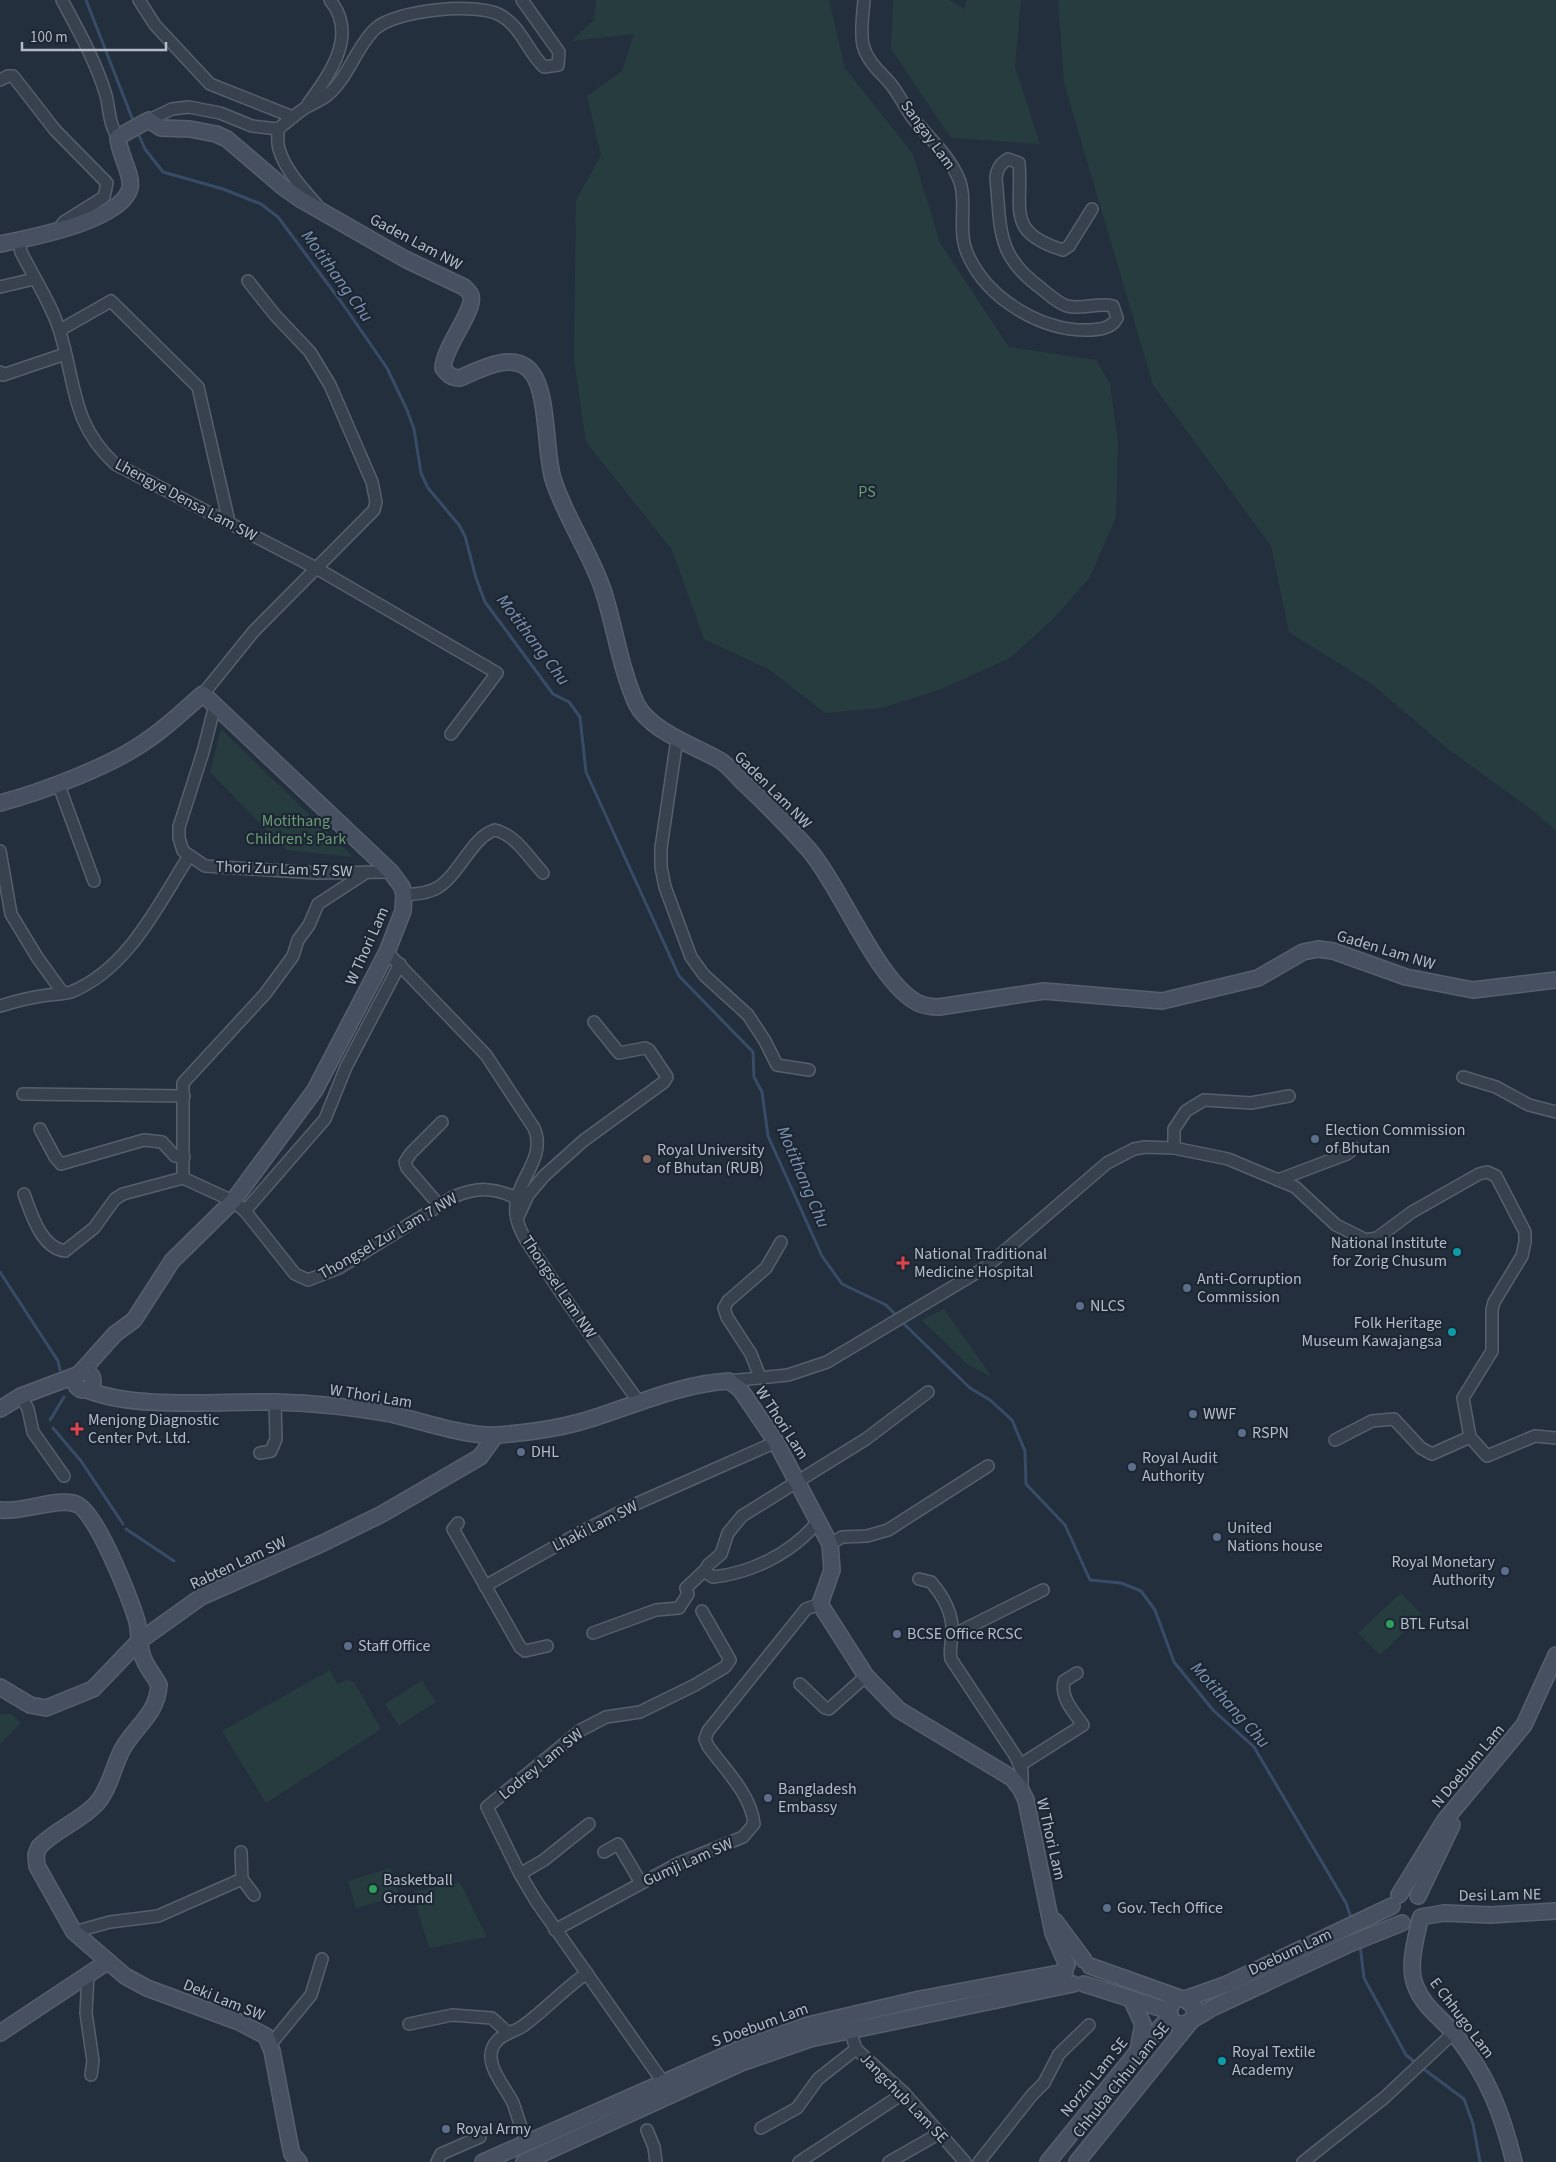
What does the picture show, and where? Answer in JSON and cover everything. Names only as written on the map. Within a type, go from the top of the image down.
[{"type":"main road","points":[[0,244],[58,230],[106,212],[119,203],[129,191],[130,183],[120,152],[122,133],[147,121]]},
{"type":"main road","name":"Gaden Lam NW","points":[[147,121],[161,128],[190,129],[216,134],[227,139],[284,187],[405,259],[464,287],[470,292],[471,305],[443,360],[443,368],[447,374],[454,378],[460,378],[506,362],[524,365],[532,371],[540,389],[547,453],[554,480],[603,591],[637,706],[645,717],[677,738],[722,762],[775,814],[808,850],[830,878],[888,973],[908,996],[928,1006],[954,1005],[1044,991],[1162,1001],[1258,978],[1303,952],[1318,949],[1333,951],[1406,977],[1473,990],[1556,980]]},
{"type":"main road","points":[[0,803],[58,783],[130,751],[146,741],[202,694]]},
{"type":"main road","name":"W Thori Lam","points":[[202,694],[391,872],[402,887],[404,895],[403,910],[386,952],[315,1090],[234,1201],[172,1261],[134,1320],[100,1349],[85,1380],[123,1399],[201,1403],[276,1402],[329,1406],[390,1414],[441,1427],[496,1435],[574,1424],[638,1401],[712,1382],[729,1381],[740,1389],[776,1442],[830,1544],[832,1570],[820,1604],[866,1676],[899,1710],[1012,1778],[1022,1792],[1026,1800],[1058,1949],[1072,1976]]},
{"type":"main road","points":[[0,1409],[21,1396],[41,1388],[85,1380]]},
{"type":"main road","name":"Rabten Lam SW","points":[[0,1687],[30,1705],[46,1708],[56,1706],[93,1689],[138,1642],[200,1597],[323,1543],[382,1514],[480,1457],[496,1435]]},
{"type":"main road","name":"Deki Lam SW","points":[[0,1510],[16,1510],[66,1503],[78,1504],[84,1509],[100,1529],[137,1622],[138,1642],[144,1662],[159,1685],[156,1704],[147,1719],[121,1752],[114,1772],[98,1802],[84,1816],[44,1842],[36,1855],[36,1866],[74,1932],[125,1976],[147,1988],[256,2029],[266,2036],[270,2045],[292,2154],[299,2162]]},
{"type":"main road","name":"N Doebum Lam","points":[[1396,1900],[1446,1820],[1524,1726],[1556,1655]]},
{"type":"main road","name":"N Doebum Lam","points":[[1420,1898],[1451,1826],[1533,1727],[1556,1672]]},
{"type":"main road","points":[[1420,1898],[1424,1909],[1412,1920],[1393,1914],[1396,1900],[1411,1892],[1444,1913]]},
{"type":"main road","name":"Doebum Lam","points":[[1183,1998],[1227,1984],[1378,1912],[1396,1900]]},
{"type":"main road","name":"W Thori Lam","points":[[1049,1908],[1062,1932],[1087,1963]]},
{"type":"main road","name":"Desi Lam NE","points":[[1444,1913],[1491,1916],[1556,1911]]},
{"type":"main road","name":"Doebum Lam","points":[[1193,2019],[1347,1945],[1412,1920],[1444,1913]]},
{"type":"main road","name":"E Chhugo Lam","points":[[1412,1920],[1405,1956],[1408,1992],[1425,2016],[1448,2038],[1484,2094],[1497,2126],[1506,2162]]},
{"type":"main road","name":"E Chhugo Lam","points":[[1412,1920],[1416,1988],[1433,2012],[1460,2042],[1492,2091],[1504,2123],[1514,2162]]},
{"type":"main road","points":[[1076,1959],[1183,1998],[1195,2008],[1193,2019],[1180,2024],[1169,2014],[1072,1976],[1076,1959]]},
{"type":"main road","points":[[0,2033],[108,1962]]},
{"type":"main road","points":[[1072,1976],[1090,1978],[1087,1963]]},
{"type":"main road","name":"S Doebum Lam","points":[[524,2162],[741,2063],[810,2040],[1072,1976]]},
{"type":"main road","name":"S Doebum Lam","points":[[483,2162],[736,2050],[808,2025],[936,1995],[1072,1976]]},
{"type":"main road","points":[[1169,2014],[1171,2004],[1183,1998]]},
{"type":"main road","points":[[1131,1999],[1143,2024],[1138,2051]]},
{"type":"main road","name":"Norzin Lam SE","points":[[1048,2162],[1169,2014]]},
{"type":"main road","name":"Chhuba Chhu Lam SE","points":[[1077,2162],[1193,2019]]},
{"type":"street","points":[[62,0],[93,60],[106,94],[113,130],[122,133]]},
{"type":"street","points":[[139,0],[156,25],[210,84],[293,117]]},
{"type":"street","points":[[306,108],[325,81],[338,57],[342,40],[340,21],[330,0]]},
{"type":"street","points":[[147,121],[172,109],[189,107],[220,113],[252,126],[278,129],[306,108],[325,97],[339,82],[374,30],[386,23],[416,12],[488,10],[501,16],[513,25],[544,67],[558,65],[559,52],[522,0]]},
{"type":"street","name":"Sangay Lam","points":[[864,0],[863,47],[872,64],[890,83],[913,118],[940,149],[959,178],[964,246],[976,270],[1000,295],[1026,314],[1042,322],[1067,328],[1099,329],[1114,323],[1116,311],[1113,306],[1068,306],[1022,275],[1013,263],[1002,238],[997,170],[1001,163],[1008,159],[1019,163],[1018,190],[1023,225],[1036,239],[1052,246],[1063,250],[1069,246],[1092,209]]},
{"type":"street","points":[[0,80],[13,76],[55,130],[107,183],[104,197],[64,222],[58,230]]},
{"type":"street","points":[[278,129],[279,149],[286,163],[295,179],[319,208]]},
{"type":"street","name":"Lhengye Densa Lam SW","points":[[18,241],[21,252],[60,330],[76,402],[90,436],[103,453],[115,464],[316,568],[497,673],[452,734]]},
{"type":"street","points":[[0,288],[34,279]]},
{"type":"street","points":[[202,694],[254,631],[374,510],[375,493],[344,413],[323,372],[310,352],[275,315],[248,281]]},
{"type":"street","points":[[60,330],[111,302],[198,387],[229,522]]},
{"type":"street","points":[[0,372],[3,375],[65,354]]},
{"type":"street","points":[[0,1006],[15,1001],[70,992],[101,975],[115,964],[161,904],[189,856],[183,851],[179,838],[179,827],[203,752],[215,705]]},
{"type":"street","points":[[677,738],[661,848],[661,867],[683,939],[691,956],[704,975],[748,1015],[757,1026],[777,1066],[809,1070]]},
{"type":"street","points":[[58,783],[94,881]]},
{"type":"street","points":[[404,895],[428,892],[439,887],[454,873],[485,835],[495,830],[506,833],[513,839],[543,873]]},
{"type":"street","points":[[0,851],[11,914],[37,957],[63,993]]},
{"type":"street","name":"Thori Zur Lam 57 SW","points":[[189,856],[205,866],[316,873],[391,872]]},
{"type":"street","points":[[24,1194],[32,1217],[45,1239],[57,1250],[65,1251],[94,1228],[115,1198],[123,1194],[183,1178],[183,1083],[264,994],[293,956],[298,940],[309,925],[318,904],[367,872]]},
{"type":"street","name":"Thongsel Lam NW","points":[[386,952],[400,964],[486,1055],[534,1128],[539,1139],[538,1149],[516,1198],[517,1220],[523,1235],[558,1289],[638,1401]]},
{"type":"street","points":[[245,1211],[326,1119],[346,1067],[400,964]]},
{"type":"street","points":[[517,1220],[528,1195],[544,1176],[583,1141],[664,1082],[667,1077],[649,1050],[646,1048],[619,1053],[594,1022]]},
{"type":"street","points":[[1463,1077],[1496,1087],[1529,1105],[1556,1112]]},
{"type":"street","points":[[23,1094],[184,1096]]},
{"type":"street","points":[[1174,1148],[1174,1129],[1186,1111],[1204,1100],[1251,1103],[1290,1096]]},
{"type":"street","points":[[439,1205],[406,1168],[405,1162],[411,1152],[442,1122]]},
{"type":"street","points":[[40,1129],[55,1157],[61,1164],[144,1140],[162,1142],[175,1156],[184,1157]]},
{"type":"street","points":[[729,1381],[788,1375],[814,1368],[986,1267],[1116,1157],[1145,1147],[1174,1148],[1228,1160],[1295,1187],[1336,1226],[1357,1238],[1372,1240],[1390,1230],[1412,1212],[1479,1174],[1487,1172],[1496,1176],[1524,1232],[1525,1242],[1522,1256],[1494,1302],[1492,1351],[1463,1398],[1470,1437],[1487,1456],[1535,1436],[1556,1438]]},
{"type":"street","points":[[1278,1180],[1347,1154],[1354,1148]]},
{"type":"street","name":"Thongsel Zur Lam 7 NW","points":[[183,1178],[234,1201],[245,1211],[295,1274],[308,1280],[339,1268],[453,1196],[478,1188],[488,1188],[516,1198]]},
{"type":"street","points":[[760,1378],[752,1354],[727,1317],[724,1308],[728,1302],[766,1268],[781,1242]]},
{"type":"street","points":[[593,1633],[656,1610],[679,1608],[688,1594],[686,1588],[721,1554],[728,1533],[742,1516],[755,1506],[798,1482],[823,1464],[881,1429],[928,1392]]},
{"type":"street","points":[[21,1396],[28,1409],[33,1432],[64,1476]]},
{"type":"street","points":[[260,1453],[271,1451],[276,1444],[276,1402]]},
{"type":"street","points":[[1335,1440],[1372,1421],[1394,1419],[1421,1448],[1432,1454],[1470,1437]]},
{"type":"street","name":"Lhaki Lam SW","points":[[485,1586],[581,1532],[776,1442]]},
{"type":"street","points":[[830,1544],[842,1537],[866,1536],[888,1530],[988,1466]]},
{"type":"street","points":[[705,1570],[706,1574],[713,1577],[746,1570],[794,1545],[808,1534],[818,1521]]},
{"type":"street","points":[[458,1523],[453,1529],[520,1646],[525,1651],[547,1646]]},
{"type":"street","points":[[919,1579],[931,1582],[939,1591],[952,1621],[952,1635],[949,1646],[951,1659],[1004,1738],[1020,1766],[1022,1792]]},
{"type":"street","points":[[952,1635],[1043,1590]]},
{"type":"street","name":"Gumji Lam SW","points":[[555,1930],[679,1863],[743,1837],[754,1824],[753,1813],[744,1795],[708,1746],[705,1739],[708,1731],[806,1609],[820,1604]]},
{"type":"street","name":"Lodrey Lam SW","points":[[663,2082],[555,1930],[520,1874],[487,1807],[581,1730],[606,1717],[640,1712],[695,1685],[725,1667],[730,1660],[702,1611]]},
{"type":"street","points":[[1020,1766],[1084,1725],[1064,1696],[1062,1689],[1064,1681],[1077,1673]]},
{"type":"street","points":[[800,1684],[825,1708],[829,1709],[866,1676]]},
{"type":"street","points":[[520,1874],[544,1860],[589,1824]]},
{"type":"street","points":[[604,1852],[618,1844],[641,1883]]},
{"type":"street","points":[[241,1852],[242,1879],[254,1895]]},
{"type":"street","points":[[74,1932],[110,1922],[158,1916],[242,1879]]},
{"type":"street","points":[[270,2045],[311,1995],[322,1959]]},
{"type":"street","points":[[527,2143],[512,2101],[493,2073],[492,2054],[495,2043],[508,2033],[522,2027],[567,1987],[587,1973]]},
{"type":"street","points":[[88,1975],[86,2012],[93,2061],[90,2075]]},
{"type":"street","points":[[409,2024],[452,2015],[492,2018],[508,2033]]},
{"type":"street","points":[[979,2162],[1032,2095],[1044,2084],[1059,2054],[1089,2025]]},
{"type":"street","name":"Jangchub Lam SE","points":[[850,2030],[856,2049],[904,2093],[965,2162]]},
{"type":"street","points":[[1303,2162],[1384,2098],[1448,2038]]},
{"type":"street","points":[[761,2128],[797,2108],[818,2080],[856,2049]]},
{"type":"street","points":[[799,2162],[904,2093]]},
{"type":"street","points":[[647,2130],[654,2147],[656,2162]]},
{"type":"street","points":[[889,2162],[940,2133]]},
{"type":"street","points":[[437,2162],[441,2154],[480,2138]]},
{"type":"green space","name":"PS","points":[[596,0],[829,0],[845,68],[913,154],[940,243],[1009,347],[1096,360],[1110,384],[1118,442],[1116,517],[1090,577],[1056,616],[1010,658],[939,690],[881,708],[825,713],[770,670],[704,639],[672,550],[586,442],[574,360],[576,200],[601,155],[587,96],[622,71],[634,34],[571,41],[594,20]]},
{"type":"green space","points":[[893,0],[950,0],[964,9],[967,0],[1021,0],[1015,67],[1040,144],[951,138],[891,49]]},
{"type":"green space","points":[[1058,0],[1556,0],[1556,831],[1536,813],[1448,749],[1373,685],[1289,632],[1271,546],[1153,385],[1064,83]]},
{"type":"green space","name":"Motithang Children's Park","points":[[221,729],[353,857],[286,850],[210,772]]},
{"type":"green space","points":[[944,1309],[992,1377],[968,1365],[922,1320]]},
{"type":"green space","name":"BTL Futsal","points":[[1401,1593],[1422,1615],[1380,1655],[1358,1633]]},
{"type":"green space","points":[[330,1670],[337,1684],[346,1680],[354,1682],[381,1729],[266,1803],[222,1731]]},
{"type":"green space","points":[[422,1680],[436,1702],[399,1726],[385,1704]]},
{"type":"green space","points":[[0,1714],[11,1714],[21,1723],[0,1744]]},
{"type":"green space","name":"Basketball Ground","points":[[390,1868],[399,1896],[356,1908],[348,1881]]},
{"type":"green space","points":[[460,1882],[487,1937],[429,1948],[412,1892]]},
{"type":"waterway","name":"Motithang Chu","points":[[86,0],[134,123]]},
{"type":"waterway","name":"Motithang Chu","points":[[137,131],[145,149],[163,172],[223,189],[261,204],[278,217],[342,303],[387,368],[414,429],[421,473],[428,488],[459,525],[465,536],[476,578],[485,602],[553,694],[569,702],[580,717],[586,772],[679,976],[753,1052],[754,1077],[762,1092],[768,1136],[822,1256],[842,1284],[886,1305],[897,1316]]},
{"type":"waterway","points":[[0,1272],[58,1361],[60,1370]]},
{"type":"waterway","name":"Motithang Chu","points":[[901,1321],[970,1388],[990,1400],[1012,1420],[1025,1451],[1026,1484],[1065,1525],[1090,1580],[1121,1583],[1141,1591],[1155,1610],[1174,1662],[1213,1710],[1254,1747],[1346,1903],[1352,1921]]},
{"type":"waterway","points":[[50,1420],[64,1397]]},
{"type":"waterway","points":[[53,1428],[81,1461],[123,1524]]},
{"type":"waterway","points":[[126,1529],[174,1561]]},
{"type":"waterway","name":"Motithang Chu","points":[[1360,1945],[1364,1978],[1406,2055],[1416,2063]]},
{"type":"waterway","name":"Motithang Chu","points":[[1421,2067],[1464,2099],[1473,2124],[1480,2162]]},
{"type":"place","name":"Election Commission of Bhutan","points":[[1315,1139]]},
{"type":"place","name":"Royal University of Bhutan (RUB)","points":[[647,1159]]},
{"type":"place","name":"National Institute for Zorig Chusum","points":[[1457,1252]]},
{"type":"place","name":"National Traditional Medicine Hospital","points":[[903,1263]]},
{"type":"place","name":"Anti-Corruption Commission","points":[[1187,1288]]},
{"type":"place","name":"NLCS","points":[[1080,1306]]},
{"type":"place","name":"Folk Heritage Museum Kawajangsa","points":[[1452,1332]]},
{"type":"place","name":"WWF","points":[[1193,1414]]},
{"type":"place","name":"Menjong Diagnostic Center Pvt. Ltd.","points":[[77,1429]]},
{"type":"place","name":"RSPN","points":[[1242,1433]]},
{"type":"place","name":"DHL","points":[[521,1452]]},
{"type":"place","name":"Royal Audit Authority","points":[[1132,1467]]},
{"type":"place","name":"United Nations house","points":[[1217,1537]]},
{"type":"place","name":"Royal Monetary Authority","points":[[1505,1571]]},
{"type":"place","name":"BTL Futsal","points":[[1390,1624]]},
{"type":"place","name":"BCSE Office RCSC","points":[[897,1634]]},
{"type":"place","name":"Staff Office","points":[[348,1646]]},
{"type":"place","name":"Bangladesh Embassy","points":[[768,1798]]},
{"type":"place","name":"Basketball Ground","points":[[373,1889]]},
{"type":"place","name":"Gov. Tech Office","points":[[1107,1908]]},
{"type":"place","name":"Royal Textile Academy","points":[[1222,2061]]},
{"type":"place","name":"Royal Army","points":[[446,2129]]}]
